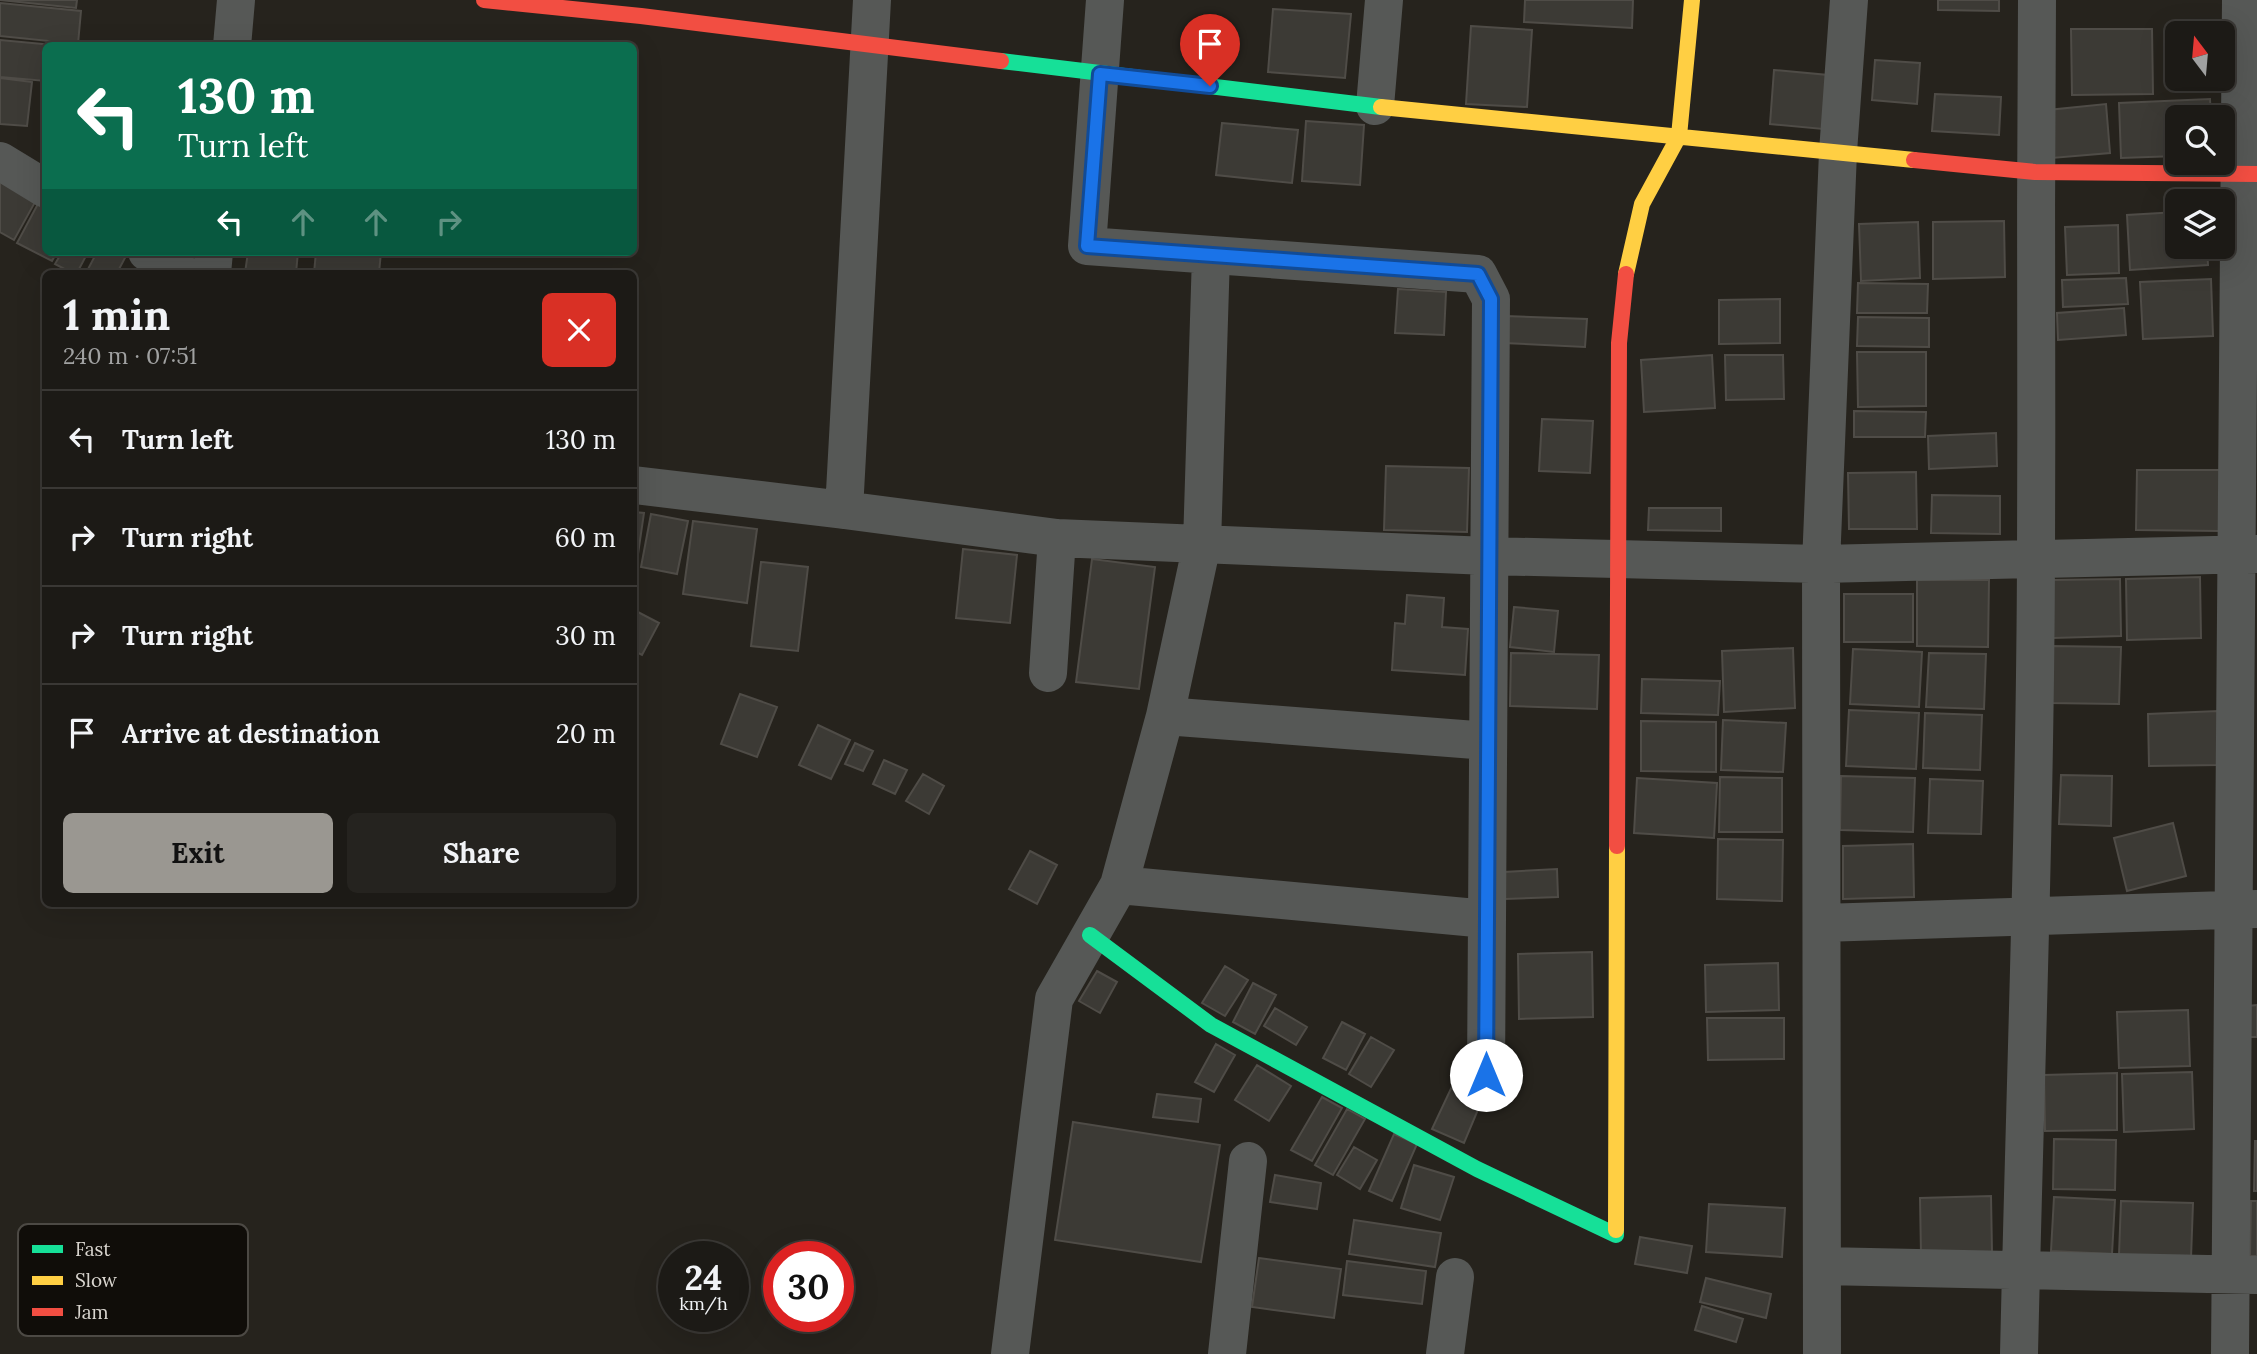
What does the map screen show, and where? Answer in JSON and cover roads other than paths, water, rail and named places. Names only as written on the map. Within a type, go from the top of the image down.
[{"type":"street","points":[[232,42],[236,0]]},
{"type":"street","points":[[484,0],[642,8],[871,46],[1100,74],[1375,106],[2035,172],[2248,174]]},
{"type":"street","points":[[844,510],[872,0]]},
{"type":"street","points":[[1105,0],[1087,246],[1478,274],[1491,299],[1486,1075]]},
{"type":"street","points":[[1375,106],[1384,0]]},
{"type":"street","points":[[1090,935],[1210,1024],[1477,1169],[1616,1235],[1619,343],[1624,285],[1642,204],[1679,136],[1692,0]]},
{"type":"street","points":[[1822,1354],[1821,564],[1838,152],[1849,0]]},
{"type":"street","points":[[2019,1354],[2031,916],[2036,558],[2037,0]]},
{"type":"street","points":[[2230,1354],[2244,1275],[2248,174],[2241,0]]},
{"type":"street","points":[[0,161],[42,187]]},
{"type":"street","points":[[1010,1354],[1054,999],[1119,885],[1165,716],[1202,544],[1211,255]]},
{"type":"street","points":[[154,256],[177,270]]},
{"type":"street","points":[[637,485],[1057,538],[1489,556],[1821,564],[2247,554]]},
{"type":"street","points":[[1048,673],[1057,538]]},
{"type":"street","points":[[1165,716],[1488,741]]},
{"type":"street","points":[[1119,885],[1487,919]]},
{"type":"street","points":[[1822,923],[2245,909]]},
{"type":"street","points":[[1227,1354],[1248,1161]]},
{"type":"street","points":[[1823,1266],[2244,1275]]},
{"type":"street","points":[[1445,1354],[1455,1277]]}]
